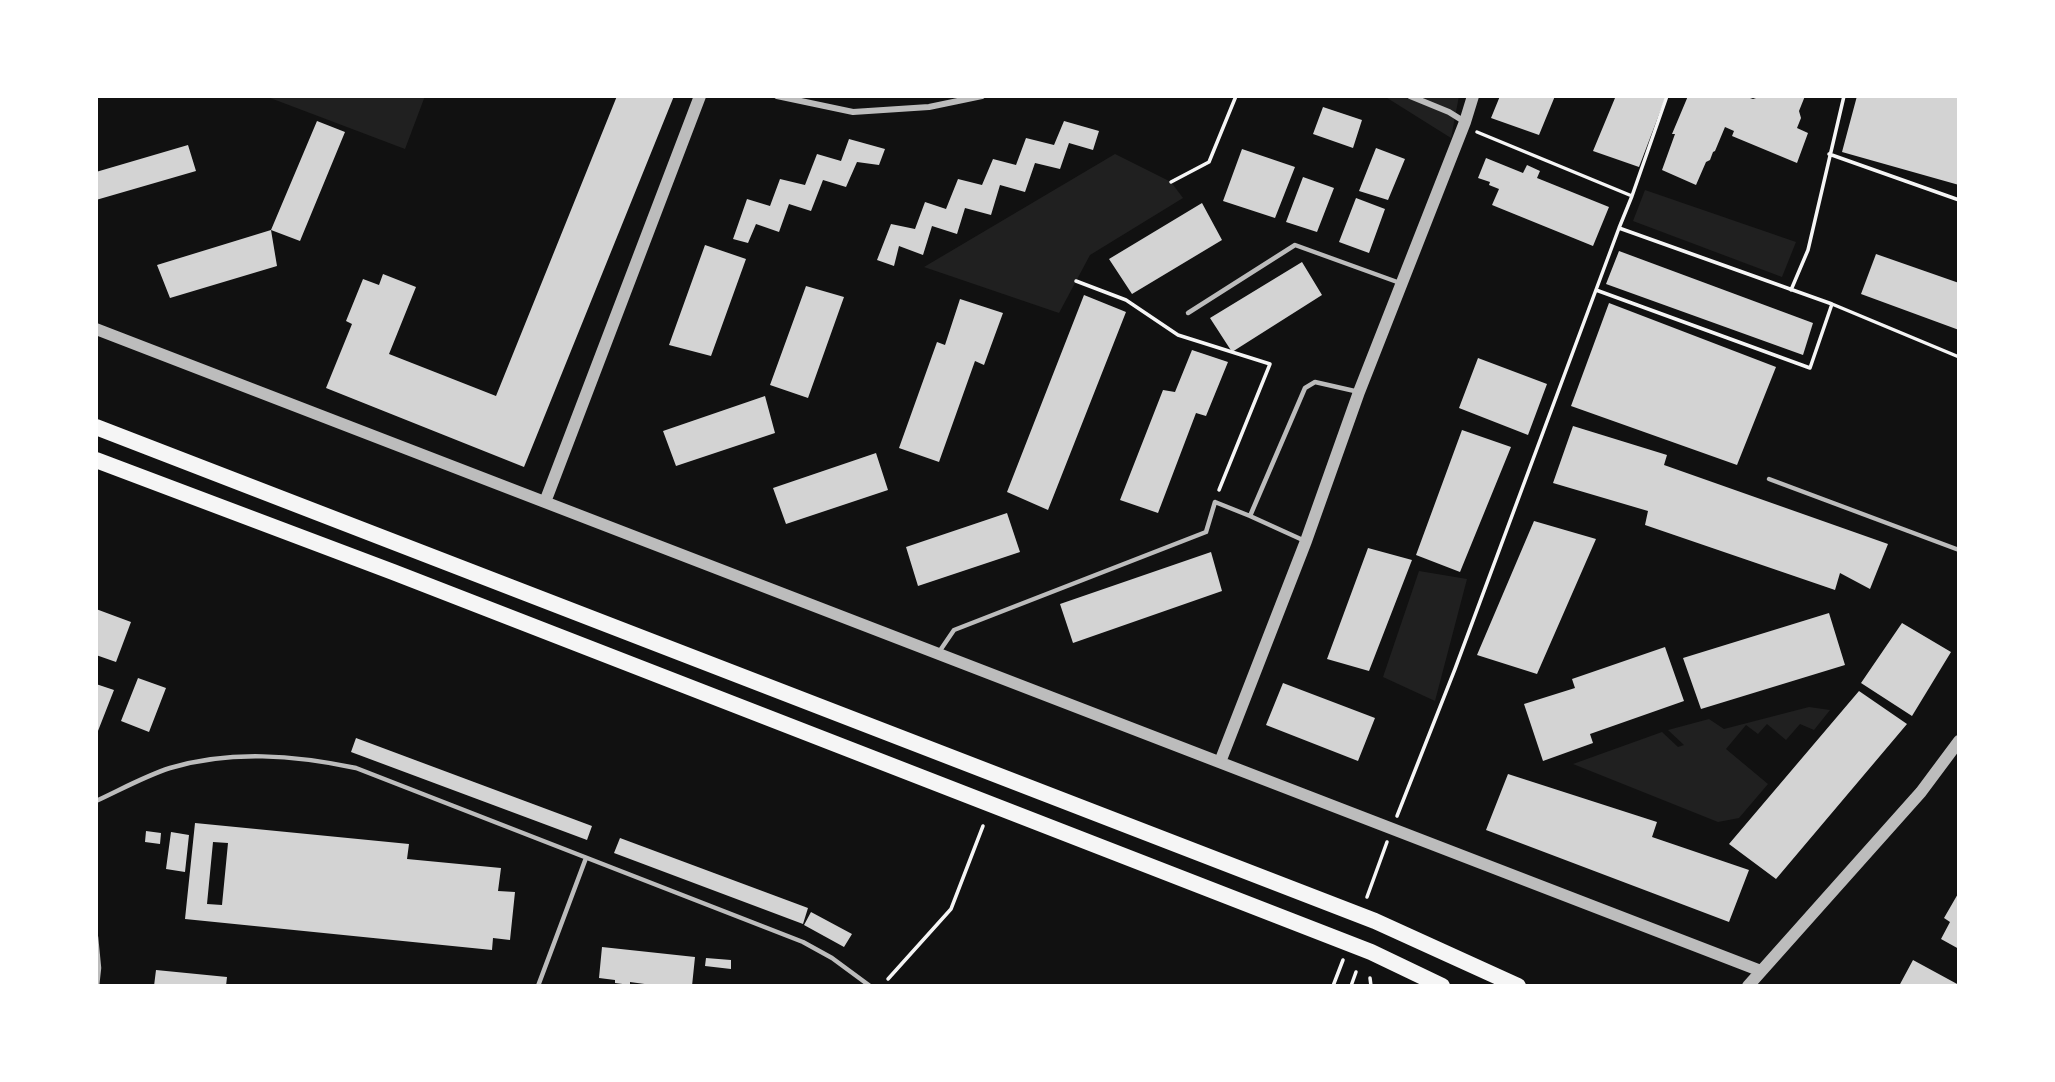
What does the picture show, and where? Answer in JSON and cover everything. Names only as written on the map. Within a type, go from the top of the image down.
[{"type":"main road","points":[[96,427],[1375,921],[1518,986]]},
{"type":"main road","points":[[96,460],[393,572],[1358,947],[1442,986]]},
{"type":"street","points":[[545,502],[700,96]]},
{"type":"street","points":[[777,96],[853,112],[929,107],[982,96]]},
{"type":"street","points":[[1410,96],[1449,112],[1465,122]]},
{"type":"street","points":[[1220,762],[1473,96]]},
{"type":"street","points":[[96,329],[1761,971]]},
{"type":"street","points":[[1748,986],[1921,793],[1959,741]]},
{"type":"lane","points":[[1188,313],[1295,245],[1401,283]]},
{"type":"lane","points":[[1250,516],[1305,388],[1315,382],[1359,392]]},
{"type":"lane","points":[[1769,479],[1959,550]]},
{"type":"lane","points":[[938,654],[954,630],[1206,533],[1214,502],[1306,541]]},
{"type":"lane","points":[[96,801],[167,769],[199,760],[245,755],[327,762],[356,768],[803,942],[832,958],[870,986]]},
{"type":"lane","points":[[538,986],[586,858]]},
{"type":"lane","points":[[96,937],[99,968],[97,986]]},
{"type":"path","points":[[1171,182],[1209,162],[1236,96]]},
{"type":"path","points":[[1394,825],[1455,670],[1667,96]]},
{"type":"path","points":[[1791,290],[1808,250],[1844,96]]},
{"type":"path","points":[[1465,122],[1479,135],[1632,196]]},
{"type":"path","points":[[1829,154],[1959,200]]},
{"type":"path","points":[[1619,228],[1832,304],[1959,357]]},
{"type":"path","points":[[1076,281],[1126,300],[1178,335],[1270,364],[1214,502]]},
{"type":"path","points":[[1596,290],[1810,368],[1832,304]]},
{"type":"path","points":[[888,979],[951,909],[983,826]]},
{"type":"path","points":[[1365,903],[1389,838]]},
{"type":"path","points":[[1335,983],[1345,955]]},
{"type":"path","points":[[1351,986],[1356,972]]},
{"type":"path","points":[[1370,978],[1371,986]]},
{"type":"shaded area","points":[[265,96],[425,96],[405,149]]},
{"type":"shaded area","points":[[1384,96],[1459,96],[1451,138]]},
{"type":"shaded area","points":[[1115,154],[1171,182],[1183,198],[1090,255],[1059,313],[924,267]]},
{"type":"shaded area","points":[[1645,190],[1796,242],[1782,277],[1633,221]]},
{"type":"shaded area","points":[[1419,571],[1467,579],[1435,701],[1383,677]]},
{"type":"shaded area","points":[[1809,707],[1830,710],[1814,730],[1800,724],[1786,740],[1767,724],[1758,734],[1746,725],[1726,749],[1768,784],[1739,818],[1718,822],[1573,764],[1662,732],[1678,747],[1684,745],[1668,730],[1709,719],[1724,729]]},
{"type":"building","points":[[617,96],[674,96],[524,467],[326,388],[352,324],[346,321],[363,279],[379,285],[383,274],[416,287],[389,354],[496,396]]},
{"type":"building","points":[[1500,96],[1555,96],[1539,135],[1491,118]]},
{"type":"building","points":[[1610,96],[1666,96],[1639,167],[1593,151],[1615,98]]},
{"type":"building","points":[[1688,96],[1744,96],[1753,99],[1762,96],[1805,96],[1799,111],[1801,118],[1797,128],[1808,133],[1797,163],[1732,136],[1734,131],[1725,127],[1696,185],[1662,170],[1675,134],[1672,134]]},
{"type":"building","points":[[1857,96],[1959,96],[1959,185],[1842,152]]},
{"type":"building","points":[[1323,107],[1362,120],[1353,148],[1313,134]]},
{"type":"building","points":[[317,121],[345,132],[300,241],[271,230]]},
{"type":"building","points":[[1064,121],[1099,131],[1093,150],[1069,143],[1060,169],[1035,163],[1025,192],[1000,185],[991,215],[965,208],[957,234],[932,226],[923,255],[899,246],[894,266],[877,260],[891,224],[915,229],[925,202],[946,209],[958,179],[982,185],[993,159],[1016,165],[1026,138],[1054,145]]},
{"type":"building","points":[[849,139],[885,149],[879,165],[857,162],[846,187],[823,180],[811,211],[789,204],[779,232],[756,224],[748,243],[733,239],[747,199],[770,206],[780,179],[805,185],[817,154],[841,161]]},
{"type":"building","points":[[188,145],[196,171],[96,200],[96,172]]},
{"type":"building","points":[[1376,148],[1405,159],[1388,200],[1359,191]]},
{"type":"building","points":[[1242,149],[1295,167],[1275,218],[1223,201]]},
{"type":"building","points":[[1486,158],[1523,173],[1527,165],[1540,171],[1537,178],[1609,207],[1593,246],[1492,205],[1499,189],[1478,178]]},
{"type":"building","points":[[1303,177],[1334,188],[1317,232],[1286,222]]},
{"type":"building","points":[[1356,198],[1385,209],[1369,253],[1339,242]]},
{"type":"building","points":[[1202,203],[1222,240],[1132,294],[1109,259]]},
{"type":"building","points":[[271,230],[277,266],[170,298],[157,265]]},
{"type":"building","points":[[705,245],[746,259],[711,356],[669,345]]},
{"type":"building","points":[[1619,251],[1813,323],[1803,355],[1606,284]]},
{"type":"building","points":[[1876,254],[1959,283],[1959,330],[1861,294]]},
{"type":"building","points":[[1302,262],[1322,295],[1232,352],[1210,318]]},
{"type":"building","points":[[806,286],[844,297],[808,398],[770,385]]},
{"type":"building","points":[[1084,295],[1126,312],[1048,510],[1007,492]]},
{"type":"building","points":[[960,299],[1003,313],[984,365],[975,361],[939,462],[899,448],[937,342],[945,345]]},
{"type":"building","points":[[1609,303],[1776,367],[1737,465],[1571,406]]},
{"type":"building","points":[[1192,350],[1228,362],[1206,416],[1196,413],[1158,513],[1120,500],[1163,390],[1175,392]]},
{"type":"building","points":[[1478,358],[1547,384],[1528,435],[1459,408]]},
{"type":"building","points":[[765,396],[775,433],[676,466],[663,431]]},
{"type":"building","points":[[1573,426],[1667,455],[1664,465],[1888,544],[1870,589],[1840,573],[1835,590],[1645,525],[1648,511],[1553,483]]},
{"type":"building","points":[[1462,430],[1511,447],[1460,572],[1416,555]]},
{"type":"building","points":[[876,453],[888,490],[786,524],[773,488]]},
{"type":"building","points":[[1007,513],[1020,552],[918,586],[906,547]]},
{"type":"building","points":[[1534,521],[1596,539],[1537,674],[1477,655]]},
{"type":"building","points":[[1368,548],[1412,560],[1369,671],[1327,659]]},
{"type":"building","points":[[1211,552],[1222,591],[1073,643],[1060,604]]},
{"type":"building","points":[[96,609],[131,622],[116,662],[96,655]]},
{"type":"building","points":[[1829,613],[1845,665],[1701,709],[1683,658]]},
{"type":"building","points":[[1902,623],[1951,652],[1912,716],[1861,683]]},
{"type":"building","points":[[1665,647],[1684,701],[1590,734],[1593,743],[1543,761],[1524,704],[1575,688],[1572,679]]},
{"type":"building","points":[[138,678],[166,688],[149,732],[121,721]]},
{"type":"building","points":[[1283,683],[1375,718],[1358,761],[1266,725]]},
{"type":"building","points":[[96,684],[114,690],[96,736]]},
{"type":"building","points":[[1859,691],[1907,724],[1776,879],[1729,844]]},
{"type":"building","points":[[356,738],[592,826],[587,840],[351,752]]},
{"type":"building","points":[[1508,774],[1657,822],[1652,837],[1749,870],[1729,922],[1486,830]]},
{"type":"building","points":[[195,823],[409,844],[407,859],[501,868],[498,891],[515,892],[510,940],[493,938],[492,950],[185,919]],"holes":[[[213,842],[228,843],[222,905],[207,904]]]},
{"type":"building","points":[[146,831],[161,833],[160,844],[145,842]]},
{"type":"building","points":[[171,832],[189,835],[185,872],[166,869]]},
{"type":"building","points":[[620,838],[808,908],[803,924],[614,853]]},
{"type":"building","points":[[1959,892],[1959,949],[1941,939],[1950,922],[1944,918]]},
{"type":"building","points":[[811,912],[852,934],[844,947],[804,925]]},
{"type":"building","points":[[602,947],[695,957],[692,986],[659,986],[630,982],[630,985],[599,978]]},
{"type":"building","points":[[706,958],[731,960],[731,969],[705,966]]},
{"type":"building","points":[[1913,960],[1959,985],[1959,986],[1899,986]]},
{"type":"building","points":[[156,970],[227,977],[226,986],[154,986]]}]
